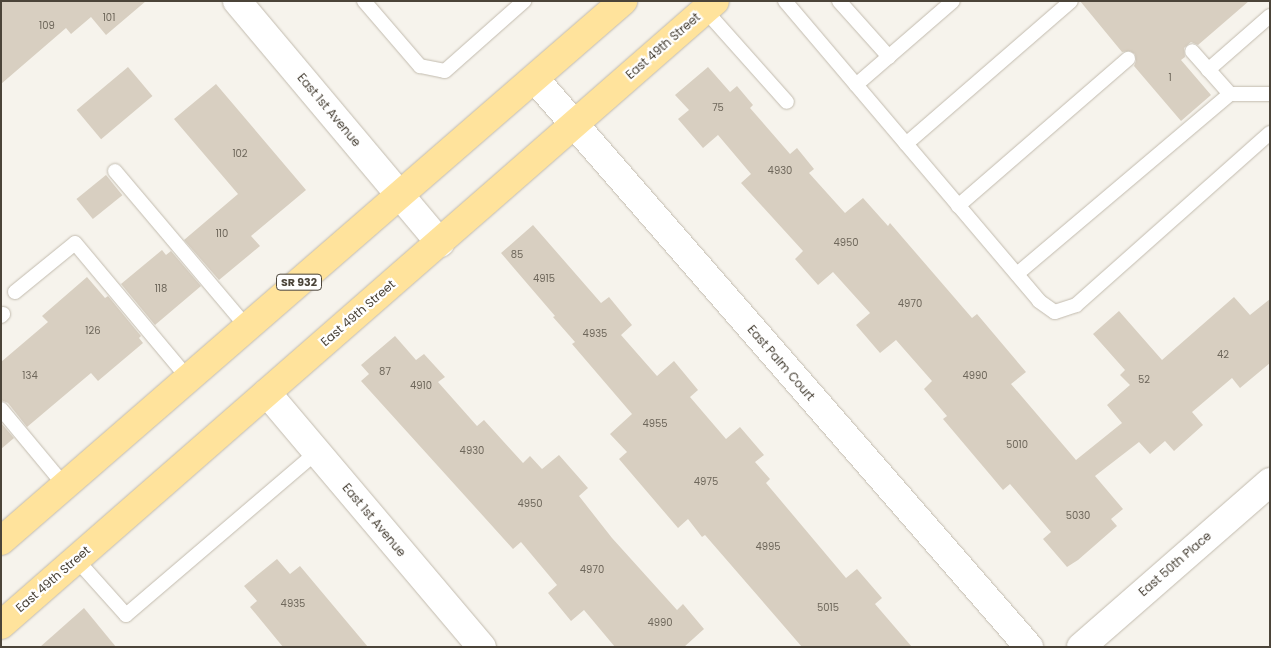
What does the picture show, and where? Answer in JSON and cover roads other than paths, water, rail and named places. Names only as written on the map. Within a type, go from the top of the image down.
[{"type":"main road","name":"SR 932","points":[[2,539],[623,1]]},
{"type":"main road","name":"East 49th Street","points":[[1,625],[710,6]]},
{"type":"street","name":"East 1st Avenue","points":[[237,1],[440,243]]},
{"type":"street","name":"East Palm Court","points":[[535,78],[573,125],[1029,647]]},
{"type":"street","name":"East 1st Avenue","points":[[267,393],[482,647]]},
{"type":"street","name":"East 50th Place","points":[[1081,647],[1270,482]]},
{"type":"lane","points":[[364,1],[420,66],[445,71],[524,1]]},
{"type":"lane","points":[[785,1],[1038,301],[1056,312],[1076,305],[1270,133]]},
{"type":"lane","points":[[839,1],[889,57]]},
{"type":"lane","points":[[856,85],[953,1]]},
{"type":"lane","points":[[906,144],[1071,1]]},
{"type":"lane","points":[[710,6],[787,102]]},
{"type":"lane","points":[[1208,70],[1270,16]]},
{"type":"lane","points":[[1192,51],[1230,94]]},
{"type":"lane","points":[[958,206],[1128,59]]},
{"type":"lane","points":[[1017,274],[1230,94],[1270,94]]},
{"type":"lane","points":[[116,171],[247,327]]},
{"type":"lane","points":[[15,292],[74,243],[188,378]]},
{"type":"lane","points":[[1,409],[65,486]]},
{"type":"lane","points":[[76,559],[126,615],[317,452]]}]
